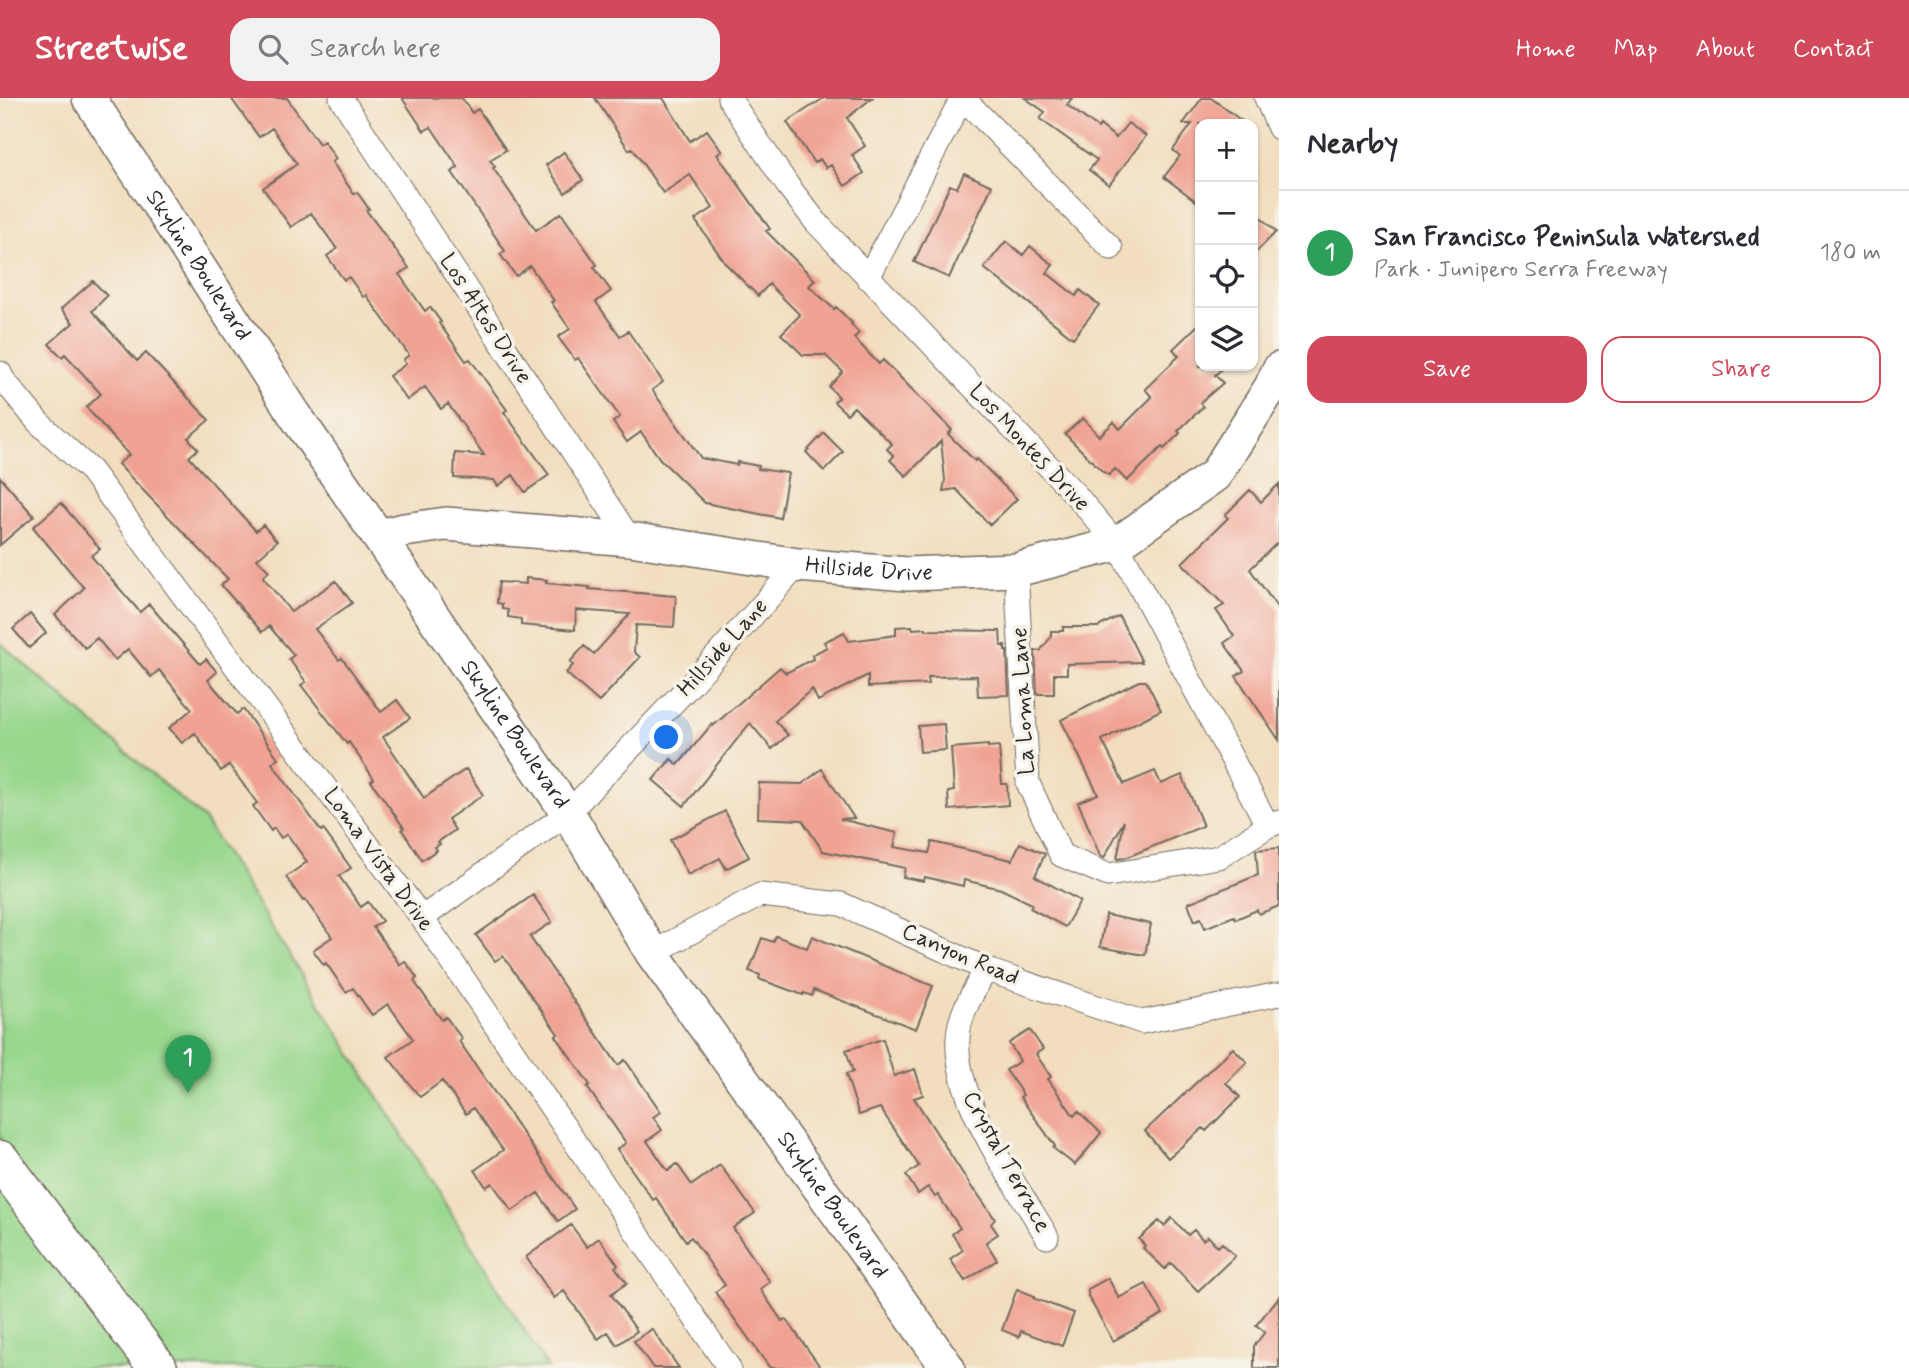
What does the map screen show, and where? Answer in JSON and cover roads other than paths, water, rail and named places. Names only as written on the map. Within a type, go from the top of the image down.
[{"type":"highway","points":[[0,1160],[158,1368]]},
{"type":"main road","name":"Skyline Boulevard","points":[[89,98],[295,415],[568,813],[652,953],[948,1368]]},
{"type":"main road","name":"Hillside Drive","points":[[378,536],[446,524],[630,539],[798,565],[907,574],[1016,570],[1117,544],[1215,475],[1271,387],[1279,369]]},
{"type":"street","name":"Los Altos Drive","points":[[341,98],[630,539]]},
{"type":"street","name":"Los Montes Drive","points":[[729,98],[788,186],[816,222],[1075,494],[1117,544],[1273,824]]},
{"type":"street","points":[[868,278],[963,98],[1111,248]]},
{"type":"street","points":[[1266,98],[1279,128]]},
{"type":"street","name":"Loma Vista Drive","points":[[0,373],[38,422],[91,471],[422,918],[729,1368]]},
{"type":"street","name":"Hillside Lane","points":[[422,918],[568,813],[692,683],[798,565]]},
{"type":"street","name":"La Loma Lane","points":[[1016,570],[1028,783],[1061,855],[1108,875],[1219,857],[1273,824]]},
{"type":"street","name":"Canyon Road","points":[[652,953],[760,895],[841,904],[986,969],[1142,1022],[1279,994]]},
{"type":"street","name":"Crystal Terrace","points":[[986,969],[961,1018],[957,1060],[967,1096],[997,1154],[1047,1237]]},
{"type":"place","name":"San Francisco Peninsula Watershed","points":[[188,1093]]}]
